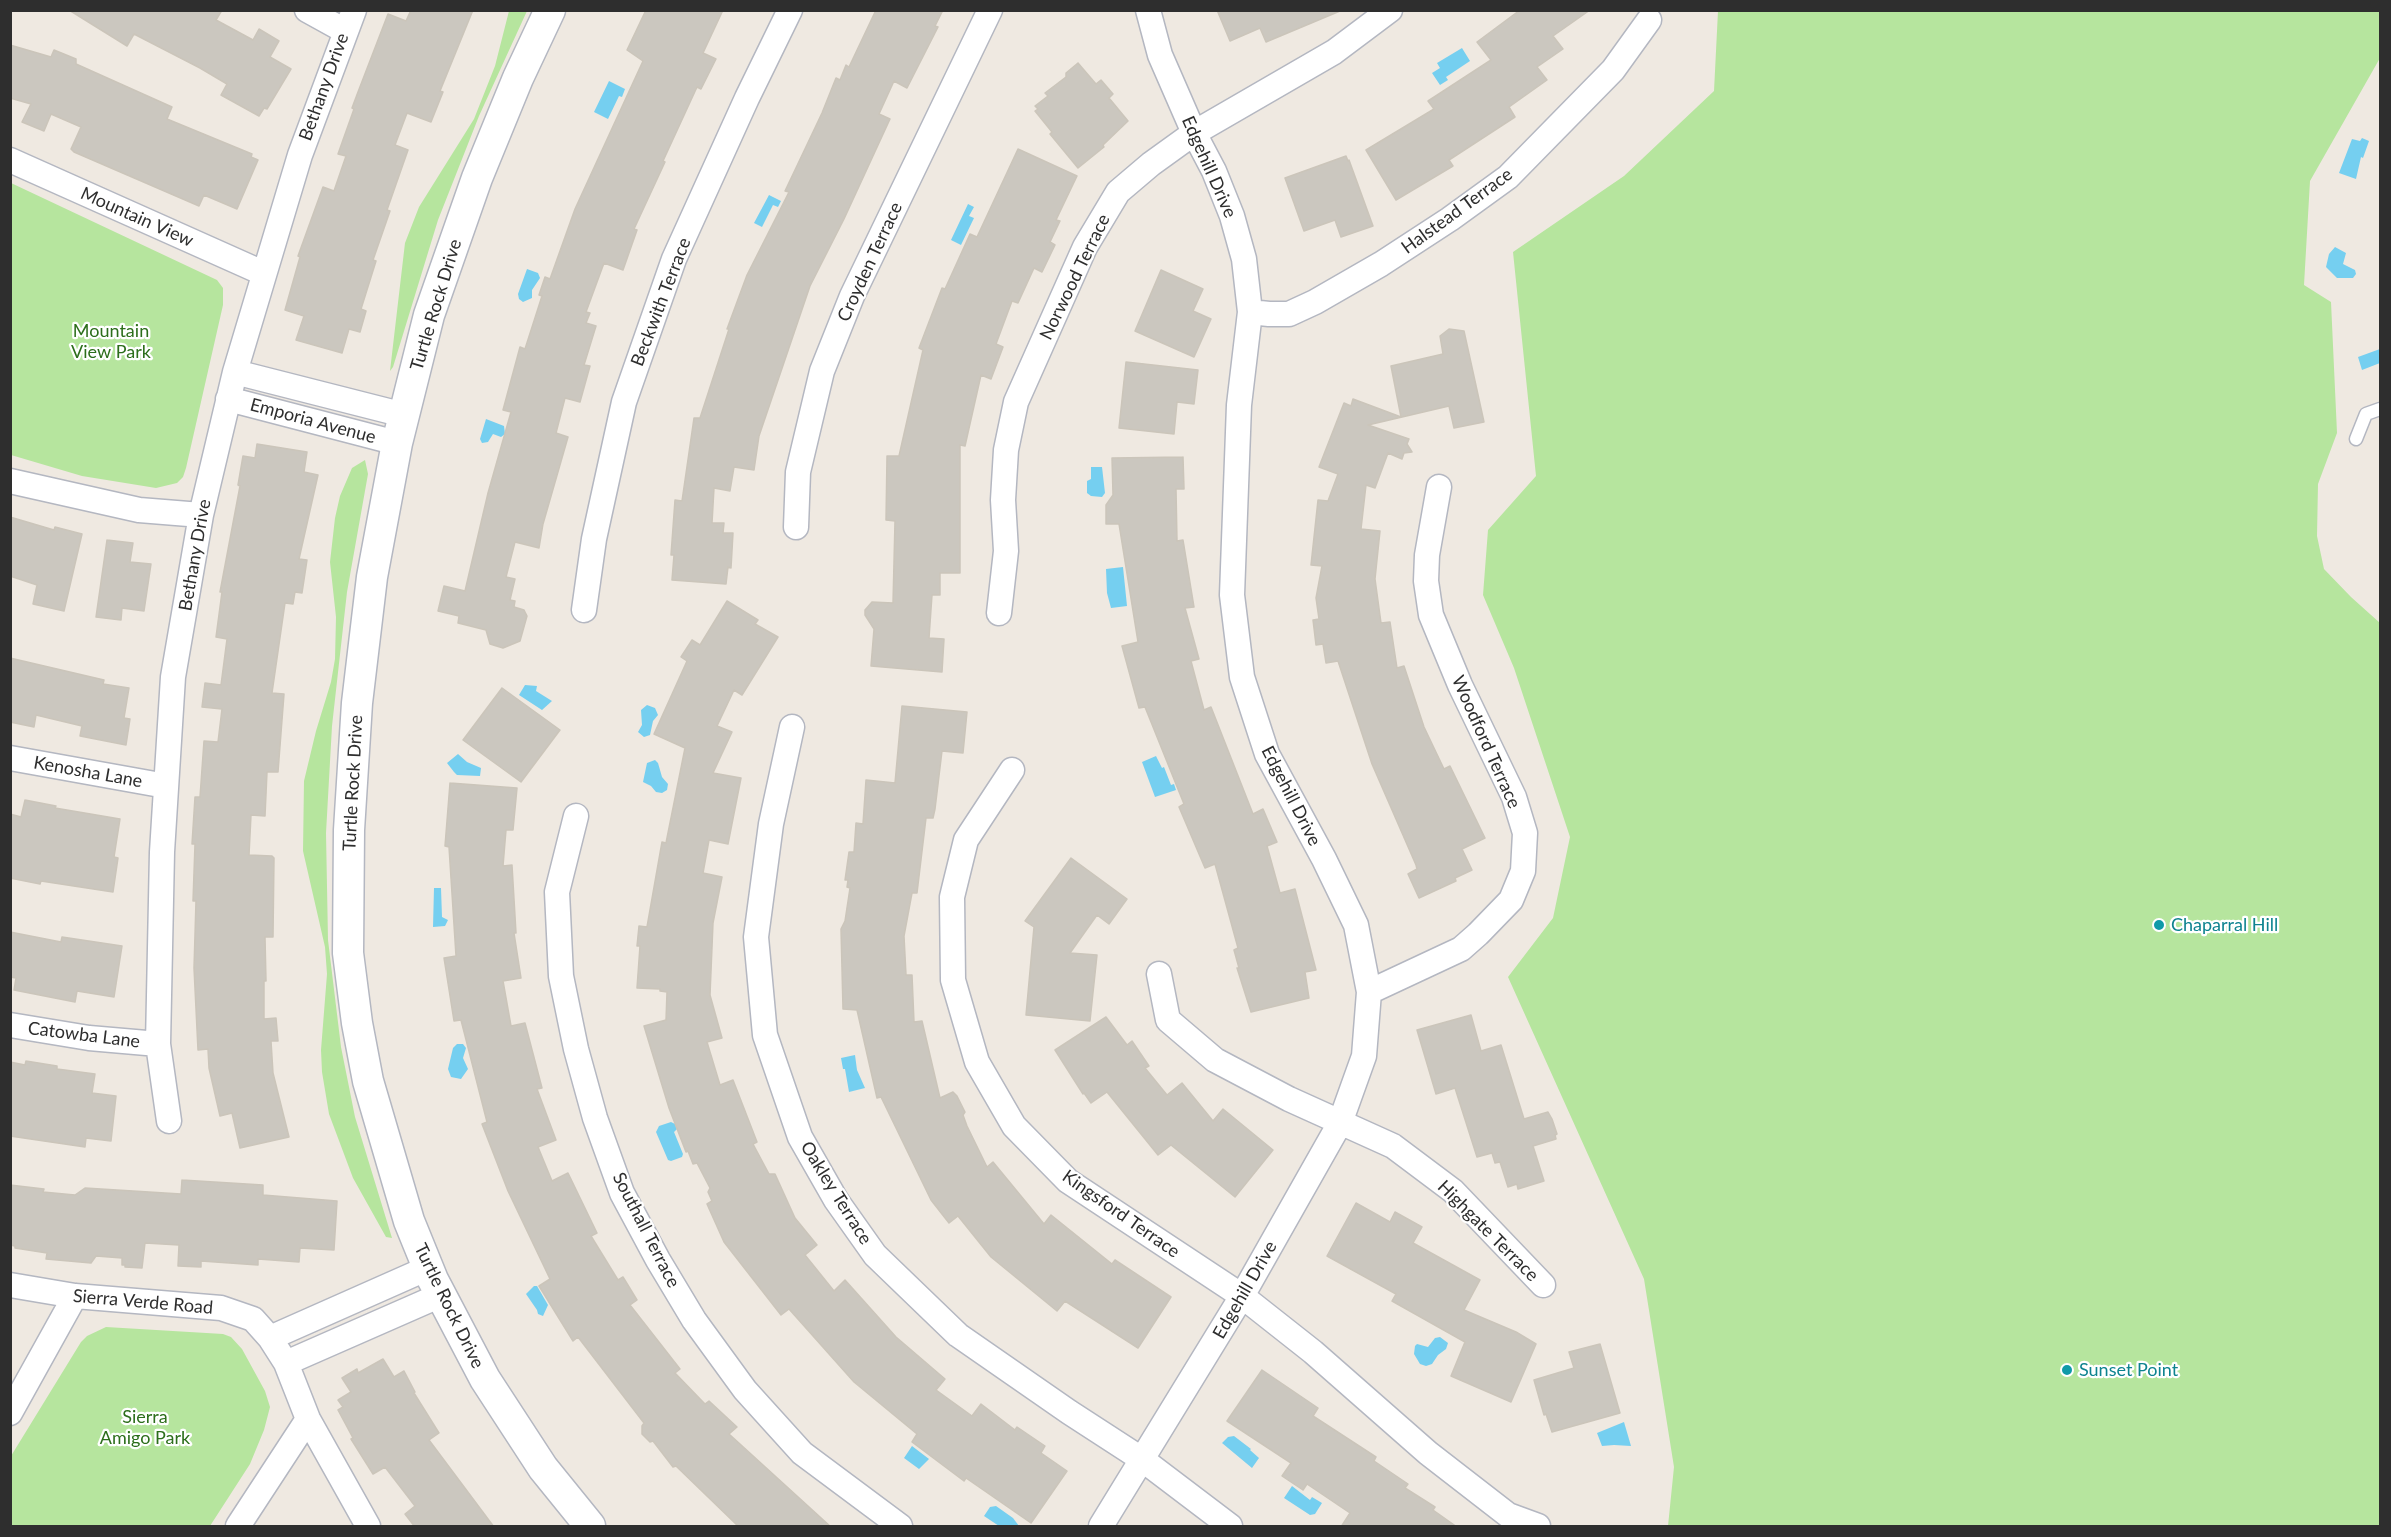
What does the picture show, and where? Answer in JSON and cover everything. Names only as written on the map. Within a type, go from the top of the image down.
[{"type":"street","points":[[308,10],[349,21]]},
{"type":"street","name":"Turtle Rock Drive","points":[[550,10],[518,78],[477,178],[429,315],[400,429],[370,588],[357,703],[349,830],[348,953],[357,1023],[368,1081],[410,1221],[428,1268],[485,1378],[543,1468],[590,1527]]},
{"type":"street","name":"Beckwith Terrace","points":[[584,610],[594,539],[624,402],[674,259],[790,10]]},
{"type":"street","name":"Croyden Terrace","points":[[796,527],[798,472],[822,371],[852,296],[990,10]]},
{"type":"street","name":"Edgehill Drive","points":[[1101,1527],[1242,1296],[1340,1123],[1364,1056],[1369,992],[1356,924],[1267,754],[1242,677],[1232,595],[1239,405],[1250,312],[1244,259],[1232,216],[1214,171],[1194,133],[1160,55],[1148,10]]},
{"type":"street","name":"Norwood Terrace","points":[[999,613],[1006,551],[1003,500],[1006,450],[1016,402],[1085,247],[1118,192],[1151,164],[1194,133],[1334,52],[1390,10]]},
{"type":"street","name":"Halstead Terrace","points":[[1250,312],[1289,314],[1315,302],[1440,226],[1508,177],[1613,70],[1649,20]]},
{"type":"street","name":"Bethany Drive","points":[[169,1120],[158,1044],[162,852],[173,677],[201,514],[235,372],[300,155],[349,21]]},
{"type":"street","name":"Mountain View","points":[[10,160],[263,273]]},
{"type":"street","name":"Emporia Avenue","points":[[235,372],[400,429]]},
{"type":"street","name":"Emporia Avenue","points":[[228,399],[400,429]]},
{"type":"street","points":[[10,481],[139,510],[201,514]]},
{"type":"street","name":"Woodford Terrace","points":[[1369,992],[1461,949],[1511,900],[1523,871],[1525,833],[1514,797],[1460,685],[1431,615],[1426,580],[1427,555],[1439,487]]},
{"type":"street","name":"Oakley Terrace","points":[[792,727],[771,824],[756,937],[765,1035],[800,1137],[836,1200],[875,1255],[958,1335],[1143,1460],[1230,1527]]},
{"type":"street","name":"Kenosha Lane","points":[[10,758],[166,786]]},
{"type":"street","name":"Kingsford Terrace","points":[[1012,770],[966,840],[951,897],[954,980],[977,1062],[1014,1126],[1068,1181],[1242,1296],[1313,1352],[1428,1453],[1508,1515],[1538,1527]]},
{"type":"street","name":"Southall Terrace","points":[[576,816],[556,892],[561,976],[576,1048],[592,1106],[622,1193],[694,1320],[745,1390],[802,1453],[900,1527]]},
{"type":"street","name":"Highgate Terrace","points":[[1159,974],[1168,1020],[1215,1060],[1340,1123],[1393,1146],[1453,1191],[1543,1285]]},
{"type":"street","name":"Catowba Lane","points":[[10,1025],[89,1038],[158,1044]]},
{"type":"street","points":[[270,1338],[428,1268]]},
{"type":"street","name":"Sierra Verde Road","points":[[10,1285],[75,1296],[220,1308],[253,1319],[270,1338],[286,1363],[308,1419],[368,1527]]},
{"type":"street","points":[[286,1363],[441,1295]]},
{"type":"street","points":[[10,1413],[75,1296]]},
{"type":"street","points":[[238,1527],[308,1419]]},
{"type":"lane","points":[[2356,439],[2366,414],[2380,409]]},
{"type":"green space","points":[[509,11],[527,11],[479,116],[438,220],[390,371],[405,243],[419,207],[474,119],[495,66]]},
{"type":"green space","points":[[1718,11],[2380,11],[2380,58],[2310,181],[2304,285],[2331,302],[2337,433],[2318,484],[2317,536],[2324,569],[2380,623],[2380,1526],[1668,1526],[1674,1467],[1644,1279],[1508,977],[1553,918],[1570,837],[1514,668],[1483,595],[1488,530],[1536,476],[1513,252],[1624,176],[1714,91]]},
{"type":"green space","name":"Mountain View Park","points":[[11,183],[217,280],[223,288],[223,305],[186,468],[183,477],[177,483],[156,488],[82,476],[11,455]]},
{"type":"green space","points":[[365,460],[368,474],[347,592],[332,726],[326,833],[328,940],[341,1047],[355,1117],[392,1238],[386,1237],[353,1178],[329,1114],[321,1050],[327,974],[325,947],[303,851],[304,781],[335,659],[336,617],[330,562],[335,518],[340,496],[352,468]]},
{"type":"green space","name":"Sierra Amigo Park","points":[[106,1327],[223,1334],[231,1337],[242,1349],[265,1391],[270,1407],[264,1430],[250,1464],[210,1526],[11,1526],[11,1456],[81,1342],[87,1336]]},
{"type":"water","points":[[1462,48],[1470,61],[1446,77],[1448,80],[1440,85],[1432,73],[1440,68],[1437,63]]},
{"type":"water","points":[[609,81],[625,89],[608,119],[594,112]]},
{"type":"water","points":[[2362,138],[2369,141],[2363,158],[2361,157],[2356,179],[2339,173],[2352,139],[2360,141]]},
{"type":"water","points":[[769,195],[781,201],[778,207],[773,205],[762,227],[754,223]]},
{"type":"water","points":[[968,204],[974,207],[969,216],[974,218],[961,245],[951,240]]},
{"type":"water","points":[[2335,247],[2346,253],[2343,264],[2355,270],[2356,274],[2353,278],[2337,278],[2326,267],[2329,254]]},
{"type":"water","points":[[527,269],[538,273],[540,278],[532,290],[532,298],[523,302],[519,299],[518,294]]},
{"type":"water","points":[[2380,349],[2380,363],[2362,370],[2358,357]]},
{"type":"water","points":[[486,419],[504,426],[505,434],[501,437],[493,434],[488,442],[482,443],[480,439]]},
{"type":"water","points":[[1091,467],[1102,467],[1105,493],[1102,497],[1091,496],[1087,493],[1087,481],[1091,479]]},
{"type":"water","points":[[1123,567],[1127,606],[1111,608],[1107,593],[1106,569]]},
{"type":"water","points":[[525,685],[537,686],[536,691],[552,701],[542,710],[519,695]]},
{"type":"water","points":[[647,705],[655,708],[658,715],[653,721],[650,735],[644,737],[638,732],[642,725],[641,710]]},
{"type":"water","points":[[458,754],[467,762],[481,768],[480,776],[457,775],[454,772],[447,763]]},
{"type":"water","points":[[1156,756],[1176,790],[1155,797],[1142,762]]},
{"type":"water","points":[[655,760],[662,777],[668,784],[667,790],[662,793],[656,792],[643,782],[647,763]]},
{"type":"water","points":[[434,888],[441,888],[442,917],[448,920],[445,926],[433,927]]},
{"type":"water","points":[[457,1044],[463,1044],[466,1048],[463,1058],[468,1069],[461,1079],[451,1077],[448,1069],[453,1048]]},
{"type":"water","points":[[855,1055],[857,1070],[865,1088],[849,1092],[841,1058]]},
{"type":"water","points":[[671,1122],[677,1129],[674,1132],[683,1154],[682,1157],[671,1161],[668,1160],[656,1132],[659,1126]]},
{"type":"water","points":[[537,1286],[548,1305],[543,1316],[538,1314],[526,1294]]},
{"type":"water","points":[[1440,1337],[1448,1343],[1446,1349],[1432,1364],[1426,1366],[1420,1364],[1414,1354],[1415,1346],[1417,1344],[1428,1347],[1435,1338]]},
{"type":"water","points":[[1624,1422],[1631,1446],[1602,1446],[1597,1433]]},
{"type":"water","points":[[1234,1436],[1259,1458],[1252,1468],[1222,1443],[1228,1437]]},
{"type":"water","points":[[912,1446],[929,1459],[919,1469],[904,1458]]},
{"type":"water","points":[[1292,1486],[1310,1500],[1312,1497],[1322,1503],[1315,1514],[1310,1515],[1284,1498]]},
{"type":"water","points":[[996,1506],[1013,1518],[1019,1526],[999,1526],[984,1516],[990,1507]]},
{"type":"building","points":[[69,10],[222,10],[216,20],[253,40],[259,29],[279,41],[270,57],[291,69],[267,109],[264,108],[259,116],[221,95],[227,84],[200,68],[134,34],[127,46]]},
{"type":"building","points":[[411,10],[473,10],[440,91],[443,92],[431,122],[407,113],[395,145],[408,150],[387,210],[390,211],[373,260],[376,261],[361,309],[366,311],[360,332],[349,329],[342,353],[296,340],[304,316],[285,310],[300,257],[298,256],[323,187],[334,191],[346,156],[338,154],[354,109],[352,108],[388,14],[406,21]]},
{"type":"building","points":[[646,10],[723,10],[703,53],[716,59],[701,89],[697,87],[663,161],[665,162],[634,229],[637,230],[623,270],[604,263],[586,312],[590,313],[586,323],[596,326],[584,365],[590,366],[580,402],[565,398],[556,433],[568,437],[543,524],[539,548],[515,542],[506,577],[515,579],[510,600],[515,601],[514,607],[524,610],[527,616],[520,641],[503,648],[490,644],[486,630],[458,623],[459,616],[438,611],[444,586],[465,591],[488,493],[511,412],[503,410],[520,347],[525,349],[542,296],[539,295],[545,277],[550,279],[575,209],[643,61],[627,50]]},
{"type":"building","points":[[876,10],[943,10],[935,26],[938,27],[907,88],[894,81],[879,114],[890,119],[810,286],[759,436],[754,470],[734,467],[730,491],[714,488],[712,523],[724,523],[723,533],[733,533],[731,568],[728,567],[726,584],[672,580],[674,555],[671,555],[675,500],[682,501],[694,418],[700,418],[729,329],[727,329],[747,275],[789,192],[785,191],[836,78],[840,80],[846,65],[849,67]]},
{"type":"building","points":[[1217,10],[1340,11],[1266,42],[1260,28],[1230,41]]},
{"type":"building","points":[[1520,10],[1590,10],[1553,36],[1563,49],[1537,67],[1547,80],[1509,107],[1515,117],[1449,160],[1453,166],[1396,200],[1366,150],[1434,109],[1428,101],[1491,60],[1477,42]]},
{"type":"building","points":[[10,45],[51,57],[54,50],[76,59],[76,64],[172,107],[167,119],[252,154],[251,157],[258,160],[237,209],[204,195],[199,206],[74,152],[71,149],[81,127],[51,114],[44,131],[22,122],[31,104],[10,98]]},
{"type":"building","points":[[1078,63],[1096,84],[1101,80],[1113,94],[1109,98],[1128,121],[1103,145],[1104,147],[1078,168],[1050,134],[1052,132],[1035,111],[1038,109],[1035,106],[1048,96],[1045,93],[1066,77],[1066,73]]},
{"type":"building","points":[[1018,149],[1077,176],[1056,220],[1060,221],[1050,242],[1055,245],[1042,272],[1034,268],[1018,303],[1012,301],[996,344],[1003,347],[991,379],[981,375],[965,446],[960,445],[960,573],[940,573],[940,595],[932,595],[929,638],[944,639],[942,672],[871,666],[874,629],[865,615],[865,610],[872,602],[893,603],[895,521],[886,520],[887,456],[899,456],[923,350],[919,348],[942,288],[945,289],[970,234],[977,237]]},
{"type":"building","points":[[1346,156],[1373,226],[1341,237],[1335,220],[1304,231],[1285,178]]},
{"type":"building","points":[[1161,270],[1203,289],[1193,311],[1211,319],[1194,357],[1135,331]]},
{"type":"building","points":[[1449,329],[1464,331],[1484,422],[1454,428],[1449,406],[1368,425],[1409,439],[1407,444],[1412,452],[1404,453],[1402,459],[1388,453],[1375,488],[1366,485],[1361,529],[1380,531],[1375,579],[1381,623],[1390,622],[1397,668],[1404,666],[1424,727],[1444,769],[1450,766],[1485,838],[1462,849],[1472,870],[1455,878],[1456,881],[1419,898],[1408,874],[1417,869],[1416,865],[1372,764],[1338,661],[1326,663],[1323,644],[1316,645],[1313,620],[1319,619],[1316,598],[1322,566],[1311,565],[1318,500],[1328,501],[1338,474],[1319,467],[1344,403],[1351,406],[1353,399],[1401,417],[1391,366],[1443,354],[1440,336]]},
{"type":"building","points":[[1126,362],[1198,370],[1194,404],[1177,402],[1174,434],[1119,428]]},
{"type":"building","points":[[257,444],[307,452],[304,472],[318,475],[299,559],[307,560],[302,593],[295,592],[293,604],[285,603],[272,693],[284,694],[278,772],[267,772],[265,816],[251,815],[249,855],[274,858],[273,937],[265,937],[264,1019],[276,1018],[278,1041],[271,1041],[273,1073],[289,1137],[240,1148],[232,1113],[220,1116],[209,1068],[208,1049],[198,1050],[194,968],[196,901],[193,901],[195,844],[192,844],[195,797],[200,797],[204,741],[218,742],[222,709],[202,707],[205,683],[221,685],[227,639],[216,637],[222,592],[220,592],[240,486],[238,485],[243,456],[255,458]]},
{"type":"building","points":[[1183,457],[1184,489],[1176,489],[1177,541],[1183,540],[1194,607],[1185,608],[1199,659],[1191,661],[1204,710],[1211,707],[1253,814],[1263,809],[1277,842],[1267,846],[1280,893],[1295,889],[1316,970],[1305,972],[1309,998],[1251,1012],[1237,968],[1239,968],[1234,950],[1238,948],[1215,864],[1205,868],[1179,807],[1184,804],[1145,707],[1139,708],[1122,646],[1138,642],[1119,524],[1106,524],[1106,505],[1113,495],[1112,458]]},
{"type":"building","points":[[10,517],[54,530],[55,527],[82,534],[64,611],[33,604],[37,585],[10,576]]},
{"type":"building","points":[[107,540],[133,543],[130,562],[151,564],[144,611],[122,608],[121,620],[96,617]]},
{"type":"building","points":[[727,601],[758,620],[755,624],[778,637],[742,695],[734,690],[717,726],[732,732],[713,773],[741,778],[728,844],[709,840],[703,873],[722,877],[713,923],[710,995],[722,1038],[707,1042],[720,1085],[733,1080],[757,1142],[753,1144],[769,1174],[775,1174],[795,1218],[817,1245],[805,1255],[834,1291],[845,1280],[896,1337],[945,1379],[936,1390],[972,1416],[981,1404],[1015,1430],[1017,1427],[1045,1446],[1041,1453],[1067,1471],[1031,1523],[966,1478],[964,1481],[912,1442],[917,1434],[854,1382],[789,1309],[781,1315],[724,1242],[707,1204],[712,1201],[708,1192],[710,1188],[697,1163],[693,1164],[688,1151],[686,1152],[669,1108],[644,1026],[666,1020],[667,992],[660,991],[660,989],[637,988],[640,946],[637,946],[639,926],[647,927],[662,842],[666,843],[685,748],[654,734],[687,661],[681,657],[692,640],[700,645]]},
{"type":"building","points":[[10,658],[104,680],[103,684],[129,688],[124,718],[130,719],[126,745],[80,736],[82,726],[36,715],[34,727],[10,722]]},
{"type":"building","points":[[502,688],[560,730],[521,782],[463,740]]},
{"type":"building","points":[[902,706],[967,712],[963,753],[942,751],[935,809],[933,818],[926,818],[917,893],[912,893],[904,936],[906,975],[912,975],[914,1022],[922,1021],[940,1098],[953,1092],[957,1096],[965,1112],[963,1115],[967,1126],[987,1167],[993,1162],[1044,1224],[1051,1215],[1112,1264],[1115,1260],[1171,1297],[1138,1348],[1065,1301],[1057,1311],[991,1257],[958,1216],[949,1223],[931,1200],[881,1097],[877,1098],[857,1010],[843,1009],[841,929],[845,921],[850,888],[847,887],[848,880],[845,880],[849,852],[854,852],[856,823],[863,824],[866,780],[895,783]]},
{"type":"building","points":[[450,783],[517,788],[513,830],[506,830],[503,866],[512,865],[516,933],[514,933],[521,978],[503,981],[511,1026],[525,1023],[542,1088],[537,1089],[556,1140],[538,1147],[552,1181],[568,1173],[597,1233],[591,1236],[618,1280],[623,1277],[637,1300],[630,1305],[680,1369],[675,1373],[705,1404],[709,1401],[737,1427],[729,1434],[831,1527],[739,1527],[676,1466],[673,1467],[653,1441],[650,1442],[642,1434],[644,1423],[578,1337],[573,1341],[539,1286],[550,1279],[508,1191],[482,1124],[487,1122],[461,1020],[454,1021],[444,958],[456,956],[449,847],[445,846]]},
{"type":"building","points":[[25,800],[56,806],[55,808],[120,819],[114,857],[118,858],[113,892],[41,881],[40,884],[10,878],[10,814],[21,817]]},
{"type":"building","points":[[1071,858],[1127,899],[1109,924],[1097,915],[1070,953],[1097,955],[1090,1021],[1026,1015],[1034,927],[1025,921]]},
{"type":"building","points":[[10,932],[61,942],[62,937],[122,946],[114,997],[77,991],[75,1002],[14,990],[16,978],[10,977]]},
{"type":"building","points":[[1471,1015],[1481,1051],[1501,1045],[1524,1119],[1548,1112],[1552,1119],[1557,1134],[1556,1139],[1533,1146],[1544,1181],[1518,1189],[1517,1184],[1508,1187],[1500,1162],[1495,1163],[1492,1153],[1477,1157],[1455,1088],[1436,1094],[1417,1030]]},
{"type":"building","points":[[1106,1017],[1127,1045],[1132,1041],[1149,1066],[1145,1068],[1167,1095],[1182,1083],[1213,1121],[1223,1109],[1273,1150],[1235,1197],[1171,1145],[1158,1155],[1107,1092],[1091,1103],[1083,1094],[1055,1050]]},
{"type":"building","points":[[26,1061],[57,1066],[57,1069],[95,1074],[92,1093],[116,1096],[111,1141],[86,1138],[85,1147],[10,1136],[10,1062],[25,1065]]},
{"type":"building","points":[[182,1180],[263,1185],[263,1195],[337,1201],[334,1250],[300,1248],[299,1262],[258,1259],[258,1265],[201,1261],[201,1267],[178,1266],[179,1245],[145,1243],[142,1268],[125,1267],[122,1265],[122,1258],[96,1256],[91,1263],[46,1259],[47,1253],[15,1248],[10,1245],[10,1185],[44,1189],[43,1192],[75,1195],[85,1188],[181,1194]]},
{"type":"building","points":[[1356,1203],[1390,1222],[1395,1212],[1422,1227],[1413,1243],[1480,1280],[1464,1310],[1516,1332],[1536,1344],[1511,1402],[1451,1376],[1465,1342],[1392,1301],[1396,1294],[1327,1256]]},
{"type":"building","points":[[1600,1344],[1620,1413],[1552,1432],[1546,1414],[1544,1415],[1534,1380],[1574,1368],[1569,1352]]},
{"type":"building","points":[[383,1359],[394,1377],[404,1371],[414,1393],[439,1433],[429,1440],[494,1527],[415,1527],[405,1514],[415,1506],[385,1467],[373,1474],[351,1439],[353,1438],[338,1410],[343,1407],[338,1400],[351,1392],[342,1378],[357,1369],[358,1373]]},
{"type":"building","points":[[1262,1370],[1318,1408],[1313,1416],[1376,1457],[1374,1461],[1408,1484],[1405,1488],[1435,1507],[1433,1510],[1457,1527],[1341,1527],[1350,1513],[1307,1484],[1303,1490],[1282,1476],[1291,1463],[1227,1421]]},
{"type":"place","name":"Chaparral Hill","points":[[2159,925]]},
{"type":"place","name":"Sunset Point","points":[[2067,1370]]}]
